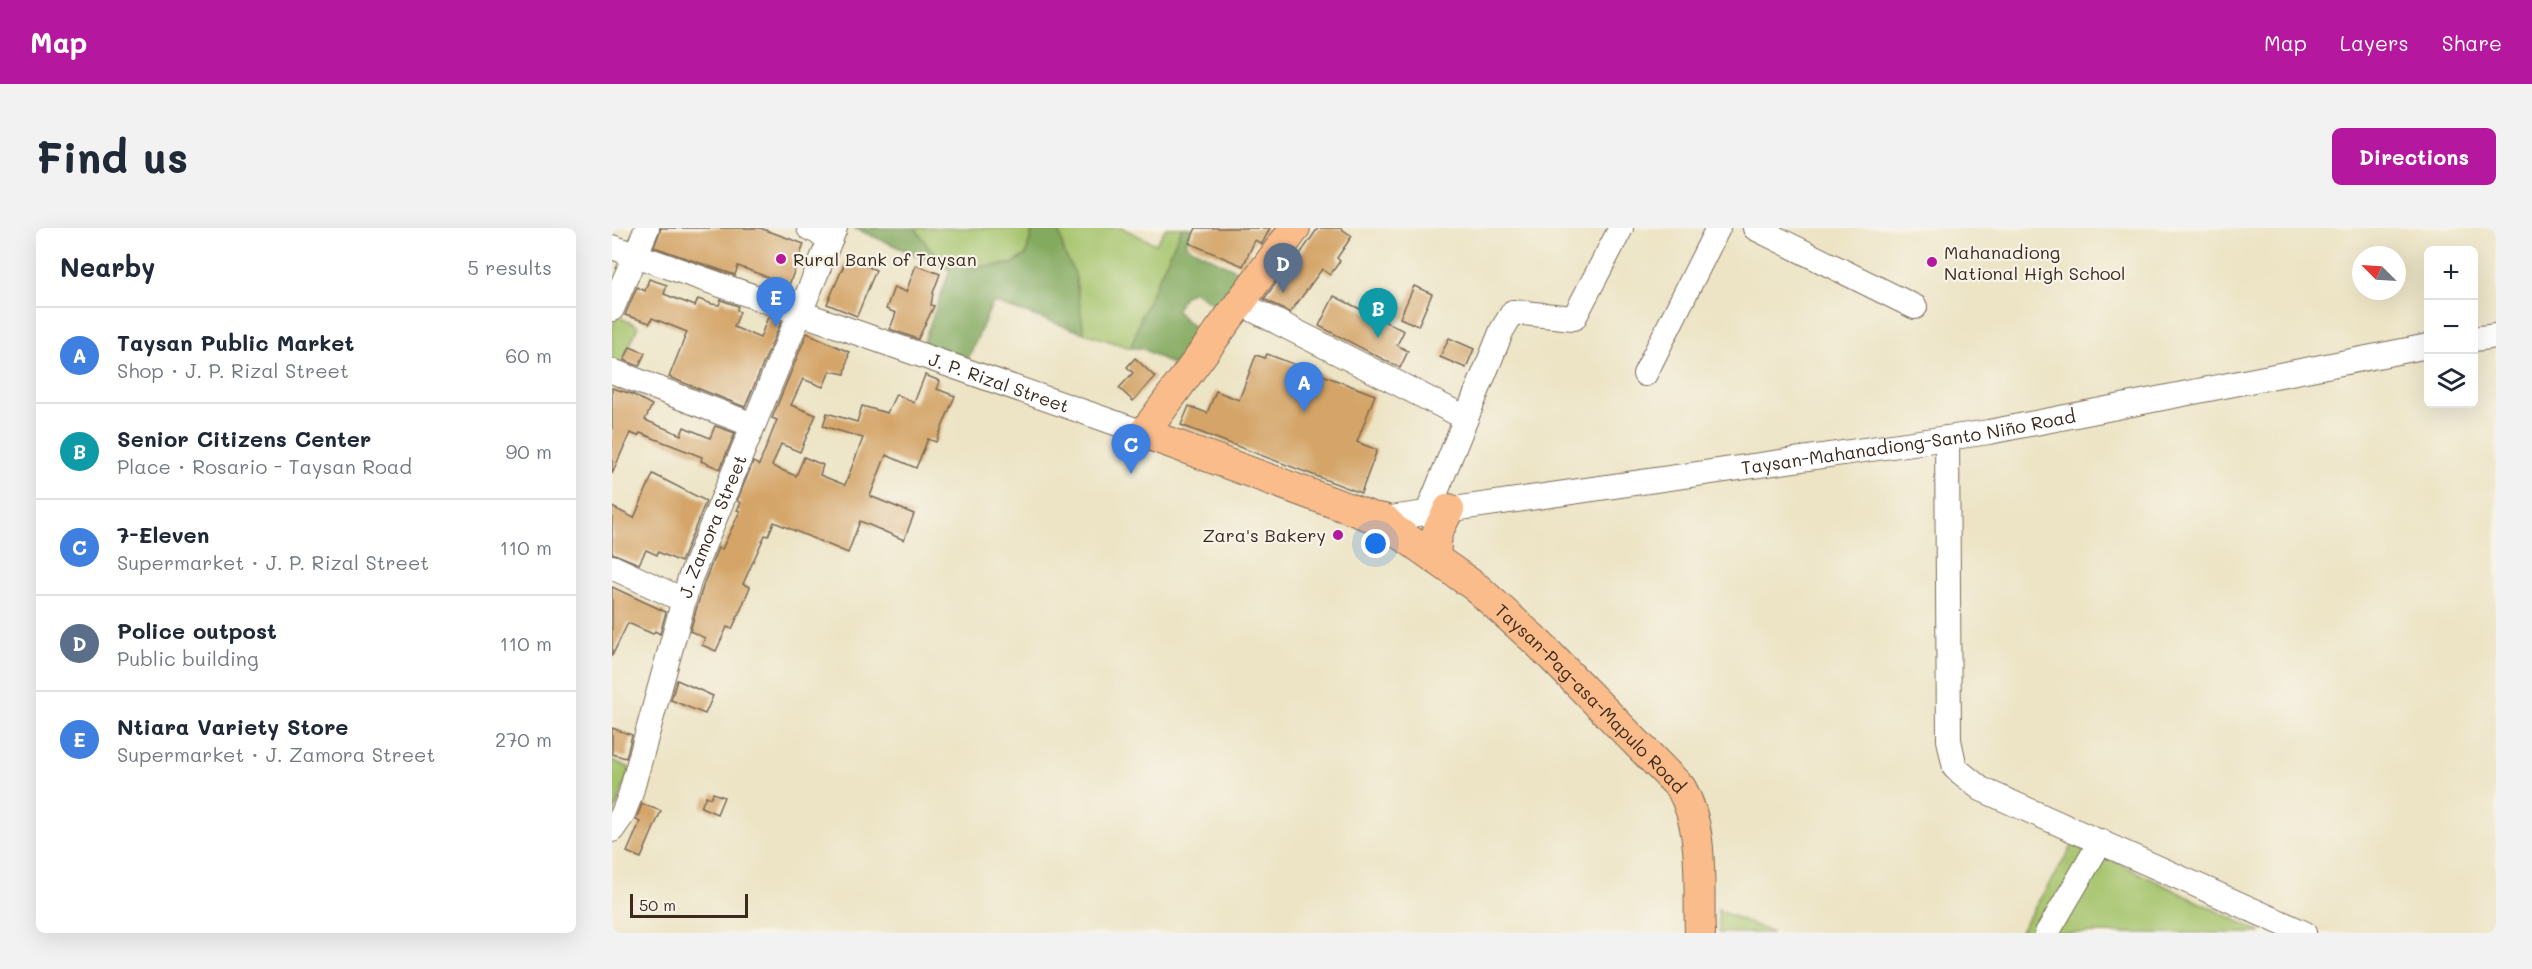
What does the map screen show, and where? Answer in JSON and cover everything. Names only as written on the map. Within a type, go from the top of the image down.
[{"type":"main road","points":[[1144,434],[1294,228]]},
{"type":"main road","name":"J. P. Rizal Street","points":[[1144,434],[1372,517],[1384,519]]},
{"type":"main road","points":[[1436,558],[1438,511]]},
{"type":"main road","name":"Taysan-Pag-asa-Mapulo Road","points":[[1384,519],[1477,588],[1538,644],[1681,788],[1691,805],[1696,830],[1700,933]]},
{"type":"street","points":[[612,309],[623,251],[647,228]]},
{"type":"street","points":[[809,228],[833,233]]},
{"type":"street","points":[[1438,511],[1466,418],[1502,330],[1513,312],[1542,317],[1575,318],[1621,228]]},
{"type":"street","points":[[1645,374],[1718,228]]},
{"type":"street","points":[[1755,228],[1915,307]]},
{"type":"street","name":"J. Zamora Street","points":[[612,830],[622,816],[630,796],[683,600],[833,233]]},
{"type":"street","name":"J. P. Rizal Street","points":[[623,251],[1144,434]]},
{"type":"street","points":[[1238,302],[1466,418]]},
{"type":"street","points":[[2478,338],[2496,336]]},
{"type":"street","name":"Taysan-Mahanadiong-Santo Niño Road","points":[[1384,519],[1947,438],[2424,347]]},
{"type":"street","points":[[612,371],[753,425]]},
{"type":"street","points":[[1947,438],[1949,740],[1955,768],[1966,779],[1982,789],[2304,933]]},
{"type":"street","points":[[612,567],[683,600]]},
{"type":"street","points":[[2047,933],[2101,841]]},
{"type":"green space","points":[[854,228],[915,228],[936,254],[977,267],[1012,264],[1026,255],[1033,228],[1058,228],[1065,255],[1075,274],[1084,333],[993,302],[968,359],[923,343],[950,270]]},
{"type":"green space","points":[[915,228],[1033,228],[1026,255],[1012,264],[977,267],[936,254]]},
{"type":"green space","points":[[1058,228],[1122,228],[1156,244],[1166,228],[1182,228],[1142,314],[1131,348],[1084,333],[1075,274],[1065,255]]},
{"type":"green space","points":[[1182,228],[1191,228],[1186,244],[1191,248],[1240,272],[1216,305],[1193,291],[1184,296],[1176,311],[1198,331],[1173,365],[1142,348],[1131,348],[1142,314]]},
{"type":"green space","points":[[617,316],[638,326],[620,368],[612,364],[612,327]]},
{"type":"green space","points":[[612,760],[630,768],[612,820]]},
{"type":"green space","points":[[2075,842],[2262,933],[2019,933]]},
{"type":"green space","points":[[1718,910],[1773,933],[1719,933]]},
{"type":"building","points":[[661,228],[760,228],[804,244],[789,285],[784,283],[782,291],[767,286],[770,278],[738,266],[735,275],[654,247]]},
{"type":"building","points":[[1196,228],[1270,228],[1262,244],[1255,240],[1243,266],[1189,243]]},
{"type":"building","points":[[1318,228],[1340,228],[1352,236],[1337,258],[1340,261],[1330,275],[1322,269],[1290,313],[1264,299],[1282,275],[1289,270]]},
{"type":"building","points":[[847,258],[876,270],[857,316],[827,304]]},
{"type":"building","points":[[916,265],[940,274],[933,293],[931,305],[934,306],[918,339],[890,329],[896,313],[886,309],[894,287],[906,292]]},
{"type":"building","points":[[649,279],[667,285],[664,294],[695,306],[698,299],[719,305],[721,300],[738,306],[737,310],[740,312],[734,327],[760,338],[768,317],[781,322],[745,407],[669,377],[687,332],[652,318],[650,323],[625,315],[637,287],[645,291]]},
{"type":"building","points":[[1414,286],[1432,294],[1418,326],[1400,318]]},
{"type":"building","points":[[1334,296],[1404,331],[1397,345],[1408,351],[1400,368],[1319,326]]},
{"type":"building","points":[[807,333],[849,352],[845,374],[830,371],[823,387],[803,379],[791,405],[816,415],[800,452],[781,444],[772,466],[796,476],[804,457],[823,465],[820,475],[845,485],[863,438],[823,426],[827,413],[857,422],[862,406],[887,413],[896,394],[914,403],[925,375],[940,381],[937,389],[955,396],[936,442],[928,439],[916,468],[886,455],[870,496],[914,514],[904,540],[860,521],[848,553],[774,522],[768,536],[765,535],[743,584],[750,587],[741,609],[732,629],[727,627],[716,651],[702,645],[705,638],[690,631],[704,583],[718,548],[722,549],[740,511],[737,510],[741,503],[737,501],[753,462],[759,465],[777,420],[772,418]]},
{"type":"building","points":[[1449,338],[1474,349],[1466,368],[1440,357]]},
{"type":"building","points":[[630,347],[645,353],[639,366],[624,360]]},
{"type":"building","points":[[1267,354],[1375,395],[1357,442],[1377,450],[1361,493],[1181,425],[1189,406],[1207,413],[1216,391],[1239,400],[1256,355],[1265,358]]},
{"type":"building","points":[[1135,358],[1155,377],[1133,401],[1119,388],[1133,373],[1127,367]]},
{"type":"building","points":[[612,388],[632,394],[652,405],[645,420],[681,435],[684,427],[710,438],[715,426],[735,433],[720,469],[701,461],[702,457],[640,433],[638,436],[630,433],[612,474]]},
{"type":"building","points":[[653,474],[706,501],[681,562],[658,552],[657,555],[646,550],[639,564],[612,553],[612,507],[634,518]]},
{"type":"building","points":[[612,587],[666,612],[660,634],[655,631],[653,634],[628,623],[612,656]]},
{"type":"building","points":[[677,680],[713,696],[705,714],[671,700]]},
{"type":"building","points":[[612,728],[632,735],[626,758],[612,754]]},
{"type":"building","points":[[713,793],[724,797],[717,814],[701,807],[706,796],[711,798]]},
{"type":"building","points":[[642,804],[661,811],[641,858],[627,852],[640,822],[636,820]]},
{"type":"place","name":"Rural Bank of Taysan","points":[[781,259]]},
{"type":"place","name":"Mahanadiong National High School","points":[[1932,262]]},
{"type":"place","name":"Police outpost","points":[[1283,293]]},
{"type":"place","name":"Ntiara Variety Store","points":[[776,327]]},
{"type":"place","name":"Senior Citizens Center","points":[[1378,338]]},
{"type":"place","name":"Taysan Public Market","points":[[1304,412]]},
{"type":"place","name":"7-Eleven","points":[[1131,474]]},
{"type":"place","name":"Zara's Bakery","points":[[1338,535]]}]
